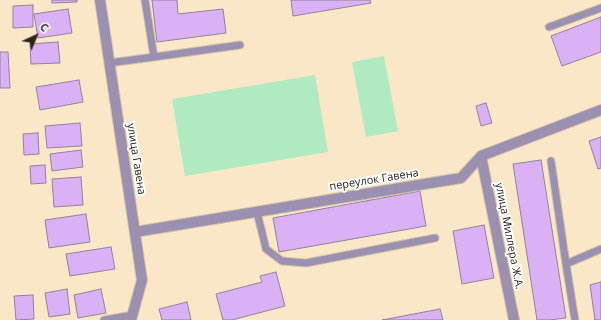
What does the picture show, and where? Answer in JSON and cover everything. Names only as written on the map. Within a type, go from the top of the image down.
[{"type":"street","name":"улица Гавена","points":[[100,0],[142,280],[132,317]]},
{"type":"street","name":"переулок Гавена","points":[[135,232],[462,178],[481,156],[601,110]]},
{"type":"street","name":"улица Миллера Ж.А.","points":[[481,156],[514,320]]},
{"type":"lane","points":[[146,0],[154,57]]},
{"type":"lane","points":[[549,27],[601,8]]},
{"type":"lane","points":[[109,63],[240,45]]},
{"type":"lane","points":[[551,161],[575,320]]},
{"type":"lane","points":[[257,212],[266,249],[282,261],[306,263],[434,238]]},
{"type":"lane","points":[[566,264],[601,249]]},
{"type":"lane","points":[[104,320],[132,317]]},
{"type":"green space","points":[[384,56],[398,131],[366,137],[352,62]]},
{"type":"green space","points":[[315,75],[328,152],[185,176],[172,99]]},
{"type":"building","points":[[52,0],[77,0],[77,2],[52,3]]},
{"type":"building","points":[[152,0],[177,0],[178,14],[223,9],[226,33],[157,42]]},
{"type":"building","points":[[291,0],[370,0],[371,3],[293,16]]},
{"type":"building","points":[[33,5],[33,27],[13,28],[13,6]]},
{"type":"building","points":[[68,9],[72,33],[38,38],[34,14]]},
{"type":"building","points":[[601,17],[601,52],[562,66],[551,36]]},
{"type":"building","points":[[58,42],[60,63],[31,64],[30,44]]},
{"type":"building","points":[[0,52],[8,52],[10,88],[0,88]]},
{"type":"building","points":[[79,80],[83,102],[40,110],[36,87]]},
{"type":"building","points":[[486,103],[492,123],[481,126],[476,106]]},
{"type":"building","points":[[80,123],[82,146],[47,148],[45,126]]},
{"type":"building","points":[[38,133],[39,154],[24,155],[23,134]]},
{"type":"building","points":[[601,137],[601,168],[598,169],[589,141]]},
{"type":"building","points":[[81,150],[83,167],[52,171],[50,154]]},
{"type":"building","points":[[541,160],[566,318],[549,320],[537,320],[513,164]]},
{"type":"building","points":[[45,165],[46,183],[31,184],[30,166]]},
{"type":"building","points":[[81,177],[83,205],[54,207],[52,179]]},
{"type":"building","points":[[420,191],[426,226],[279,252],[273,218]]},
{"type":"building","points":[[86,214],[90,242],[49,248],[45,220]]},
{"type":"building","points":[[484,225],[494,278],[462,284],[453,231]]},
{"type":"building","points":[[111,247],[115,269],[70,276],[66,254]]},
{"type":"building","points":[[276,272],[285,306],[232,320],[223,320],[216,294],[262,282],[260,276]]},
{"type":"building","points":[[601,282],[601,320],[595,320],[590,285]]},
{"type":"building","points":[[67,289],[70,314],[49,317],[45,293]]},
{"type":"building","points":[[101,289],[106,313],[78,318],[74,295]]},
{"type":"building","points":[[33,295],[34,319],[16,320],[14,296]]},
{"type":"building","points":[[187,302],[191,320],[162,320],[159,309]]},
{"type":"building","points":[[440,309],[443,320],[382,320]]}]
